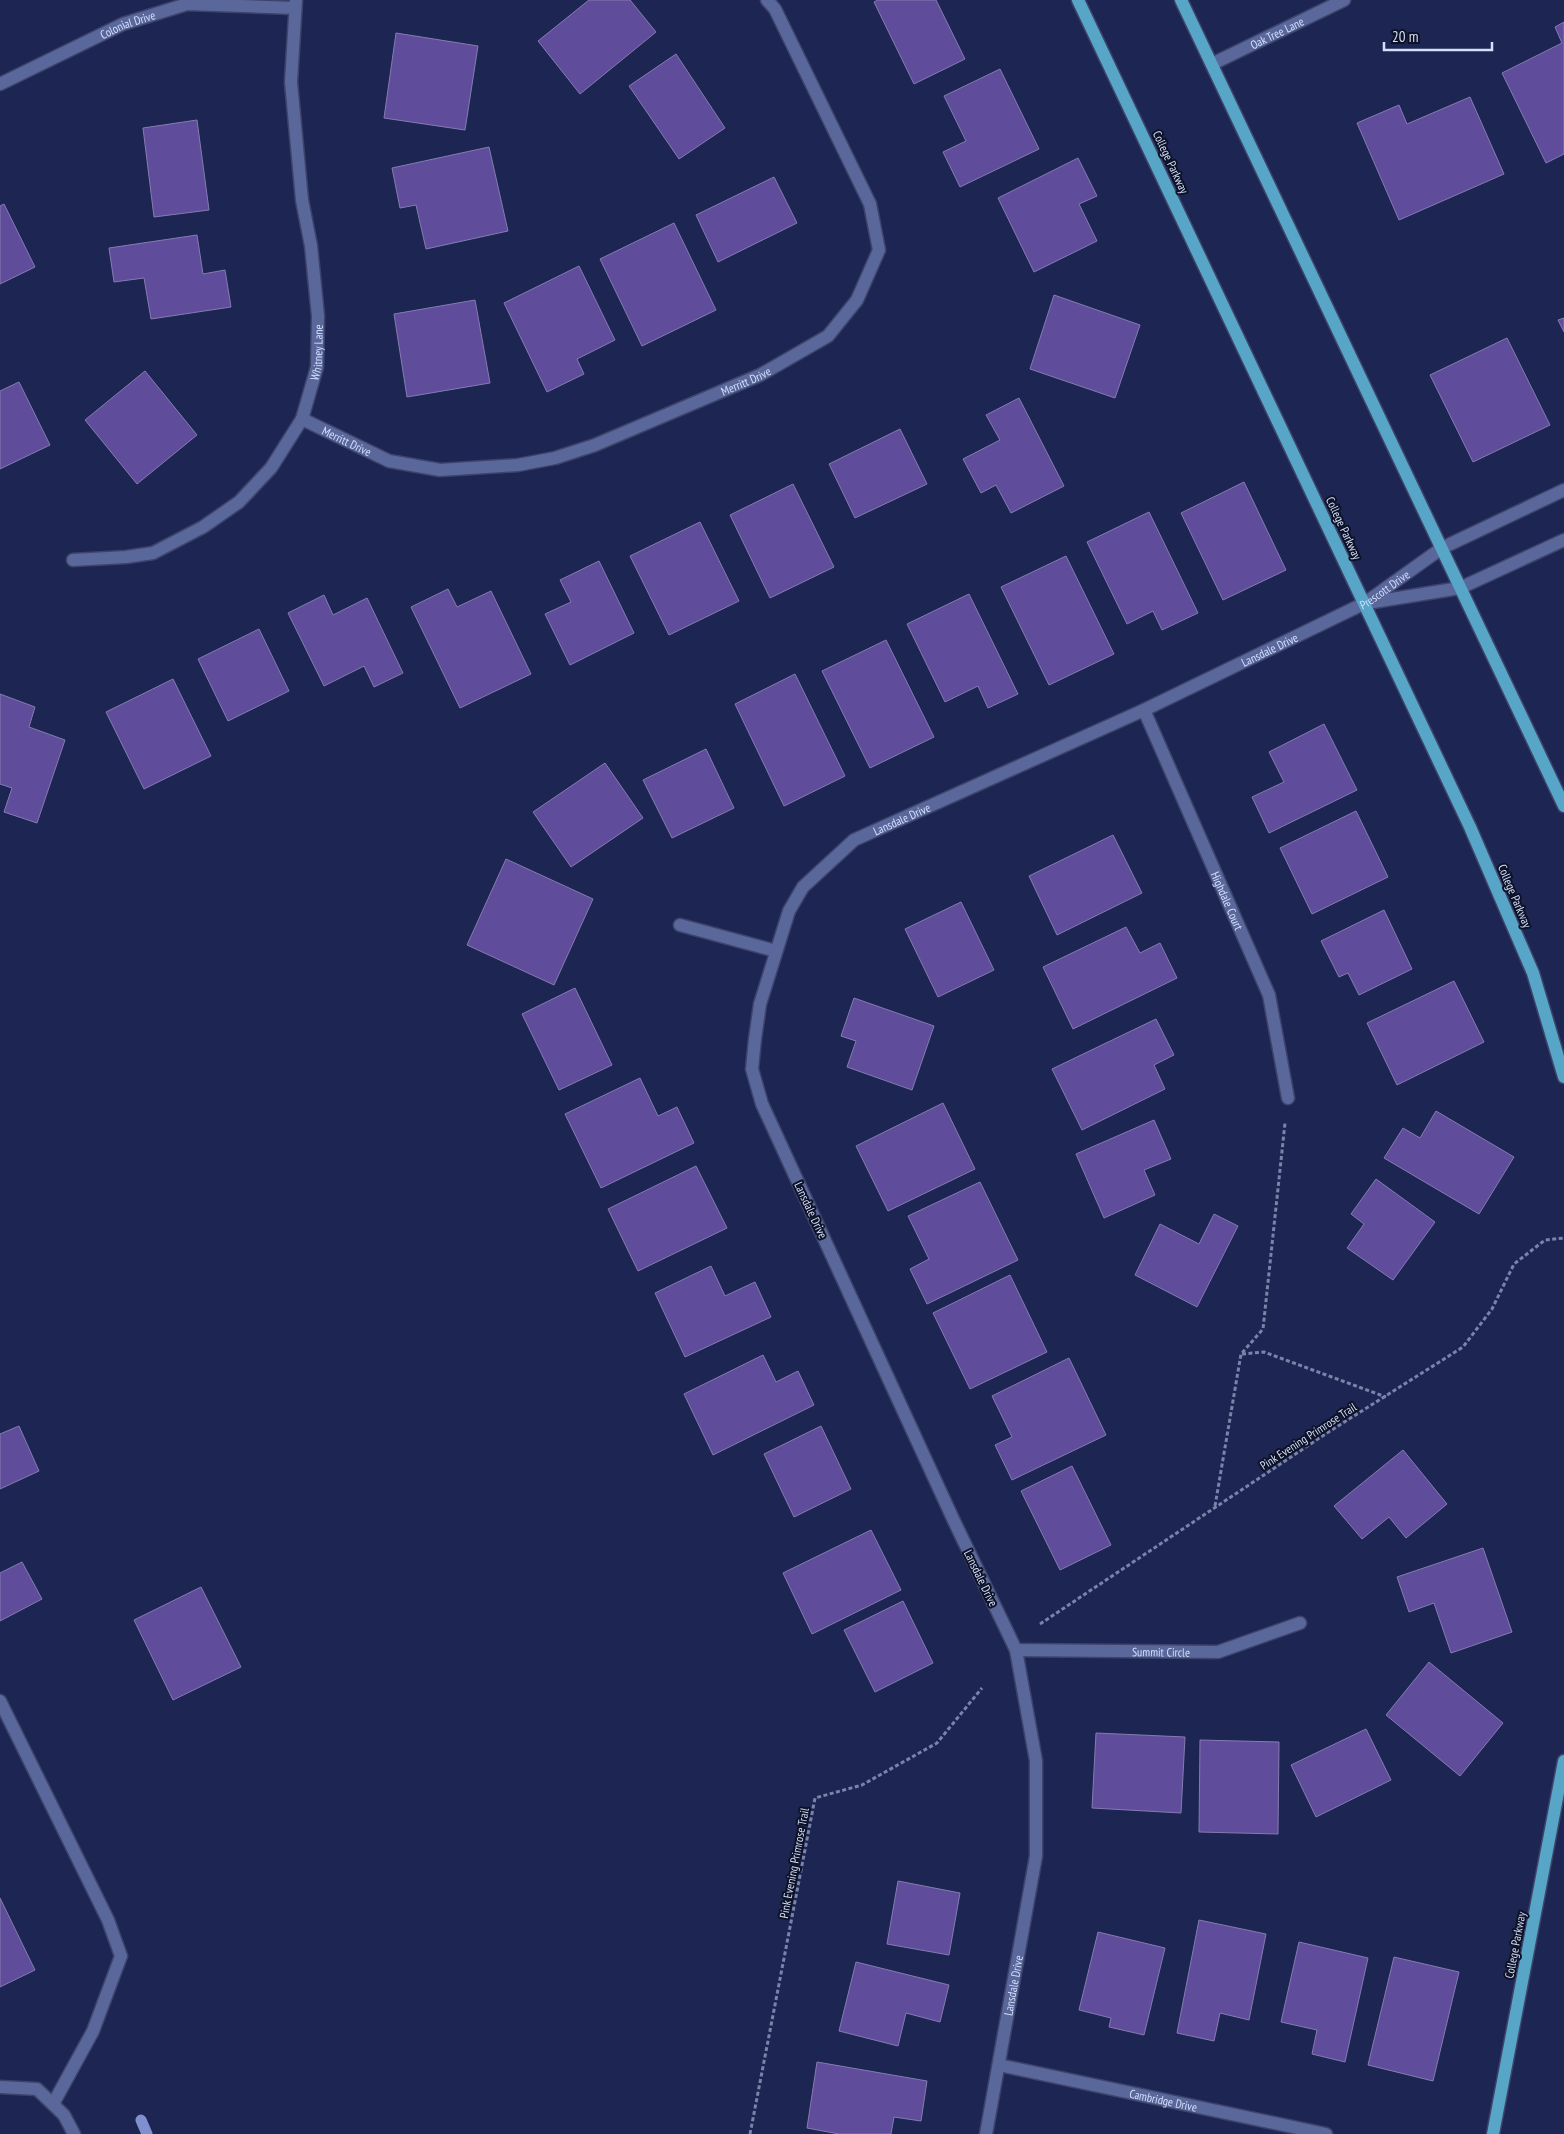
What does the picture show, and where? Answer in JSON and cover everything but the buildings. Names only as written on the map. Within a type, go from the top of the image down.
[{"type":"main road","name":"College Parkway","points":[[1078,0],[1470,827],[1533,973],[1564,1077]]},
{"type":"main road","points":[[1181,0],[1564,806]]},
{"type":"main road","name":"College Parkway","points":[[1493,2134],[1564,1761]]},
{"type":"street","name":"Merritt Drive","points":[[302,419],[389,461],[440,470],[518,465],[555,458],[604,441],[760,375],[828,336],[857,300],[879,250],[870,204],[775,9],[768,0]]},
{"type":"street","name":"Oak Tree Lane","points":[[1212,64],[1344,0]]},
{"type":"street","name":"Colonial Drive","points":[[0,84],[123,24],[187,4],[295,4]]},
{"type":"street","name":"Whitney Lane","points":[[73,560],[126,557],[153,553],[203,527],[239,502],[271,468],[302,419],[317,367],[318,316],[311,246],[302,200],[291,82],[295,4]]},
{"type":"street","name":"Prescott Drive","points":[[1365,603],[1442,548],[1564,490]]},
{"type":"street","name":"Prescott Drive","points":[[1365,603],[1460,588],[1564,540]]},
{"type":"street","name":"Lansdale Drive","points":[[986,2134],[1036,1856],[1036,1761],[1016,1650],[954,1521],[762,1104],[752,1069],[754,1040],[760,1004],[789,911],[804,887],[854,840],[1144,710],[1365,603]]},
{"type":"street","name":"Highdale Court","points":[[1144,710],[1269,995],[1288,1098]]},
{"type":"street","points":[[680,925],[776,952]]},
{"type":"street","name":"Summit Circle","points":[[1016,1650],[1218,1652],[1300,1623]]},
{"type":"street","points":[[0,1701],[108,1920],[121,1956],[93,2031],[53,2104]]},
{"type":"street","name":"Cambridge Drive","points":[[999,2065],[1326,2134]]},
{"type":"street","points":[[0,2087],[37,2090],[64,2115],[74,2134]]},
{"type":"path","points":[[1215,1507],[1241,1354],[1263,1329],[1288,1098]]},
{"type":"path","name":"Pink Evening Primrose Trail","points":[[1034,1628],[1215,1507],[1463,1347],[1492,1309],[1514,1264],[1545,1240],[1564,1238]]},
{"type":"path","points":[[1241,1354],[1264,1352],[1386,1397]]},
{"type":"path","name":"Pink Evening Primrose Trail","points":[[750,2134],[815,1798],[862,1785],[937,1743],[982,1688]]},
{"type":"waterway","points":[[141,2120],[147,2134]]}]
